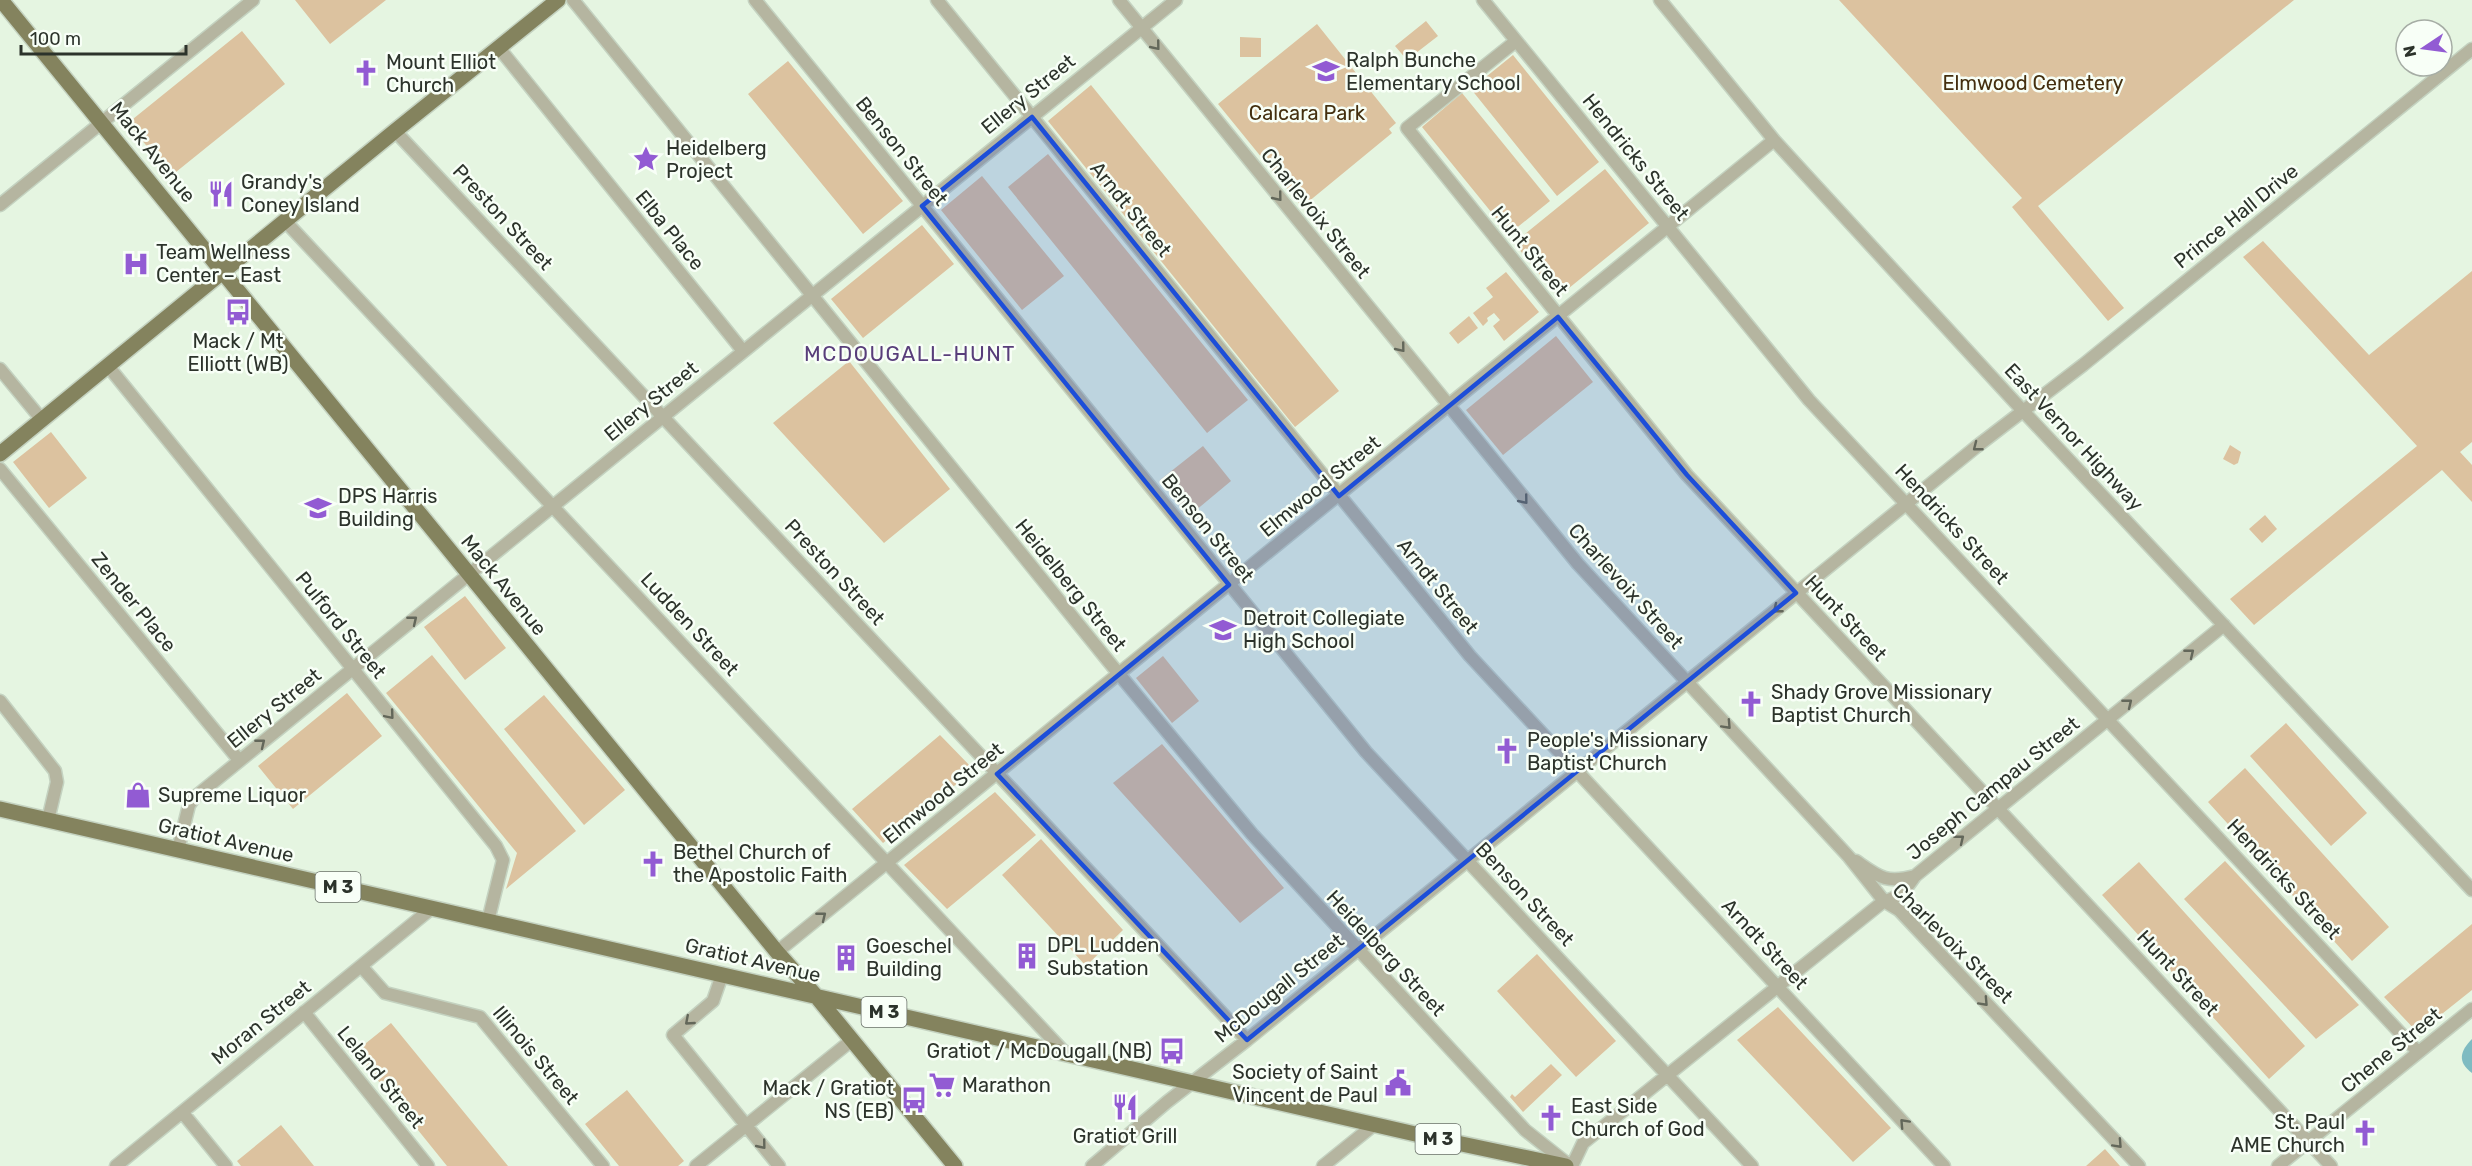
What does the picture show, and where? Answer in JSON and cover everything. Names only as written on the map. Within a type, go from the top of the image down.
[{"type":"main road","name":"Mack Avenue","points":[[2,0],[777,952],[816,996],[955,1166]]},
{"type":"main road","points":[[0,454],[558,0]]},
{"type":"main road","name":"Gratiot Avenue","points":[[0,809],[1375,1124],[1570,1166]]},
{"type":"street","points":[[0,205],[253,0]]},
{"type":"street","name":"Heidelberg Street","points":[[573,0],[1119,675],[1252,834],[1357,951],[1525,1130],[1570,1166]]},
{"type":"street","name":"Benson Street","points":[[755,0],[1366,752],[1752,1166]]},
{"type":"street","name":"Arndt Street","points":[[937,0],[1470,656],[1944,1166]]},
{"type":"street","name":"Charlevoix Street","points":[[1119,0],[1590,579],[1849,857],[1884,902],[1899,910],[2139,1166]]},
{"type":"street","name":"Ellery Street","points":[[178,850],[189,805],[195,797],[1176,0]]},
{"type":"street","name":"Hendricks Street","points":[[1483,0],[1809,400],[2418,1052]]},
{"type":"street","name":"East Vernor Highway","points":[[1660,0],[1774,140],[2023,411],[2472,890]]},
{"type":"street","name":"Hunt Street","points":[[1516,41],[1407,128],[1688,475],[2331,1166]]},
{"type":"street","name":"Elba Place","points":[[498,48],[743,351]]},
{"type":"street","name":"Prince Hall Drive","points":[[2023,411],[2472,49]]},
{"type":"street","name":"Preston Street","points":[[395,131],[1247,1040]]},
{"type":"street","name":"Elmwood Street","points":[[777,952],[1669,228],[1774,140]]},
{"type":"street","name":"Ludden Street","points":[[286,222],[1065,1053]]},
{"type":"street","name":"Pulford Street","points":[[108,366],[496,846],[503,860],[488,921]]},
{"type":"street","points":[[0,369],[42,420]]},
{"type":"street","name":"McDougall Street","points":[[1092,1166],[1192,1082],[1247,1040],[2023,411]]},
{"type":"street","name":"Zender Place","points":[[0,469],[239,760]]},
{"type":"street","name":"Joseph Campau Street","points":[[1570,1166],[1583,1143],[1884,902],[1904,892],[1915,876],[2224,625]]},
{"type":"street","points":[[0,701],[55,771],[57,782],[48,820]]},
{"type":"street","points":[[1849,857],[1886,880],[1899,881],[1915,876]]},
{"type":"street","name":"Moran Street","points":[[116,1166],[432,908]]},
{"type":"street","name":"Illinois Street","points":[[361,966],[385,993],[480,1017],[603,1166]]},
{"type":"street","points":[[722,975],[713,1001],[673,1035],[779,1166]]},
{"type":"street","name":"Chene Street","points":[[2278,1166],[2472,1009]]},
{"type":"street","name":"Leland Street","points":[[304,1012],[428,1166]]},
{"type":"street","points":[[696,1166],[852,1040]]},
{"type":"street","points":[[182,1112],[226,1166]]},
{"type":"street","points":[[1323,1166],[1375,1124]]},
{"type":"highlighted area","points":[[1032,117],[1339,496],[1558,317],[1687,475],[1796,593],[1247,1040],[997,774],[1229,585],[922,206]]},
{"type":"green space","points":[[295,0],[386,0],[330,44]]},
{"type":"green space","name":"Elmwood Cemetery","points":[[1839,0],[2294,0],[2038,206],[2124,308],[2108,321],[2012,207],[2022,198]]},
{"type":"green space","points":[[1426,21],[1438,36],[1407,60],[1395,46]]},
{"type":"green space","name":"Calcara Park","points":[[1317,24],[1396,123],[1389,129],[1392,133],[1302,207],[1218,104]]},
{"type":"green space","points":[[242,31],[285,84],[171,176],[128,123]]},
{"type":"green space","points":[[1240,37],[1261,38],[1261,57],[1240,57]]},
{"type":"green space","points":[[1513,55],[1599,162],[1557,196],[1471,89]]},
{"type":"green space","points":[[788,61],[903,201],[863,234],[748,94]]},
{"type":"green space","points":[[1091,85],[1339,391],[1295,427],[1048,121]]},
{"type":"green space","points":[[1462,93],[1550,201],[1509,234],[1422,127]]},
{"type":"green space","points":[[1048,154],[1248,400],[1207,433],[1008,187]]},
{"type":"green space","points":[[1605,169],[1649,223],[1558,297],[1514,243]]},
{"type":"green space","points":[[982,176],[1064,276],[1022,310],[941,210]]},
{"type":"green space","points":[[922,225],[954,264],[863,338],[831,299]]},
{"type":"green space","points":[[2263,241],[2369,355],[2472,271],[2472,442],[2460,452],[2472,465],[2472,502],[2442,470],[2254,625],[2230,599],[2417,446],[2243,257]]},
{"type":"green space","points":[[1506,272],[1539,312],[1504,341],[1493,326],[1500,320],[1494,313],[1487,318],[1488,321],[1483,326],[1473,313],[1493,297],[1486,288]]},
{"type":"green space","points":[[1469,316],[1478,328],[1458,344],[1449,333]]},
{"type":"green space","points":[[1556,336],[1593,382],[1503,455],[1466,410]]},
{"type":"green space","points":[[849,361],[950,489],[884,543],[773,423]]},
{"type":"green space","points":[[51,432],[87,478],[49,508],[13,462]]},
{"type":"green space","points":[[2230,445],[2241,452],[2238,463],[2234,465],[2223,459]]},
{"type":"green space","points":[[1203,446],[1231,481],[1189,516],[1160,480]]},
{"type":"green space","points":[[2265,515],[2277,529],[2262,543],[2249,529]]},
{"type":"green space","points":[[465,596],[506,648],[465,680],[424,627]]},
{"type":"green space","points":[[432,655],[576,831],[506,889],[517,853],[386,693]]},
{"type":"green space","points":[[1163,656],[1199,701],[1172,723],[1136,678]]},
{"type":"green space","points":[[347,693],[382,736],[293,809],[258,766]]},
{"type":"green space","points":[[544,695],[625,790],[584,825],[504,729]]},
{"type":"green space","points":[[2286,723],[2367,813],[2331,846],[2250,756]]},
{"type":"green space","points":[[940,735],[974,770],[883,843],[852,809]]},
{"type":"green space","points":[[1162,744],[1284,888],[1240,923],[1113,783]]},
{"type":"green space","points":[[2245,768],[2389,927],[2352,961],[2208,802]]},
{"type":"green space","points":[[995,792],[1036,835],[947,909],[904,865]]},
{"type":"green space","points":[[1041,839],[1123,930],[1086,966],[1002,875]]},
{"type":"green space","points":[[2225,861],[2359,1005],[2316,1039],[2184,899]]},
{"type":"green space","points":[[2139,862],[2305,1046],[2269,1079],[2102,895]]},
{"type":"green space","points":[[2472,924],[2472,990],[2418,1033],[2384,997]]},
{"type":"green space","points":[[1537,954],[1616,1041],[1576,1077],[1497,991]]},
{"type":"green space","points":[[1778,1007],[1891,1128],[1853,1162],[1737,1040]]},
{"type":"green space","points":[[391,1023],[508,1166],[447,1166],[355,1052]]},
{"type":"green space","points":[[1551,1064],[1562,1075],[1523,1112],[1510,1097],[1512,1094],[1515,1097]]},
{"type":"green space","points":[[627,1090],[684,1161],[678,1166],[619,1166],[585,1124]]},
{"type":"green space","points":[[281,1125],[314,1166],[241,1166],[237,1161]]},
{"type":"green space","points":[[2105,1149],[2120,1166],[2086,1166]]},
{"type":"water","points":[[2472,1039],[2472,1073],[2464,1065],[2462,1056]]},
{"type":"place","name":"Ralph Bunche Elementary School","points":[[1326,71]]},
{"type":"place","name":"Mount Elliot Church","points":[[366,73]]},
{"type":"place","name":"Heidelberg Project","points":[[646,159]]},
{"type":"place","name":"Grandy's Coney Island","points":[[221,194]]},
{"type":"place","name":"Team Wellness Center – East","points":[[136,264]]},
{"type":"place","name":"Mack / Mt Elliott (WB)","points":[[238,312]]},
{"type":"place","name":"DPS Harris Building","points":[[318,508]]},
{"type":"place","name":"Detroit Collegiate High School","points":[[1223,630]]},
{"type":"place","name":"Shady Grove Missionary Baptist Church","points":[[1751,704]]},
{"type":"place","name":"People's Missionary Baptist Church","points":[[1507,751]]},
{"type":"place","name":"Supreme Liquor","points":[[138,795]]},
{"type":"place","name":"Bethel Church of the Apostolic Faith","points":[[653,864]]},
{"type":"place","name":"DPL Ludden Substation","points":[[1027,956]]},
{"type":"place","name":"Goeschel Building","points":[[846,958]]},
{"type":"place","name":"Gratiot / McDougall (NB)","points":[[1172,1051]]},
{"type":"place","name":"Society of Saint Vincent de Paul","points":[[1398,1083]]},
{"type":"place","name":"Marathon","points":[[942,1085]]},
{"type":"place","name":"Mack / Gratiot NS (EB)","points":[[914,1100]]},
{"type":"place","name":"Gratiot Grill","points":[[1125,1107]]},
{"type":"place","name":"East Side Church of God","points":[[1551,1118]]},
{"type":"place","name":"St. Paul AME Church","points":[[2365,1133]]},
{"type":"district","name":"MCDOUGALL-HUNT","points":[[910,354]]}]
